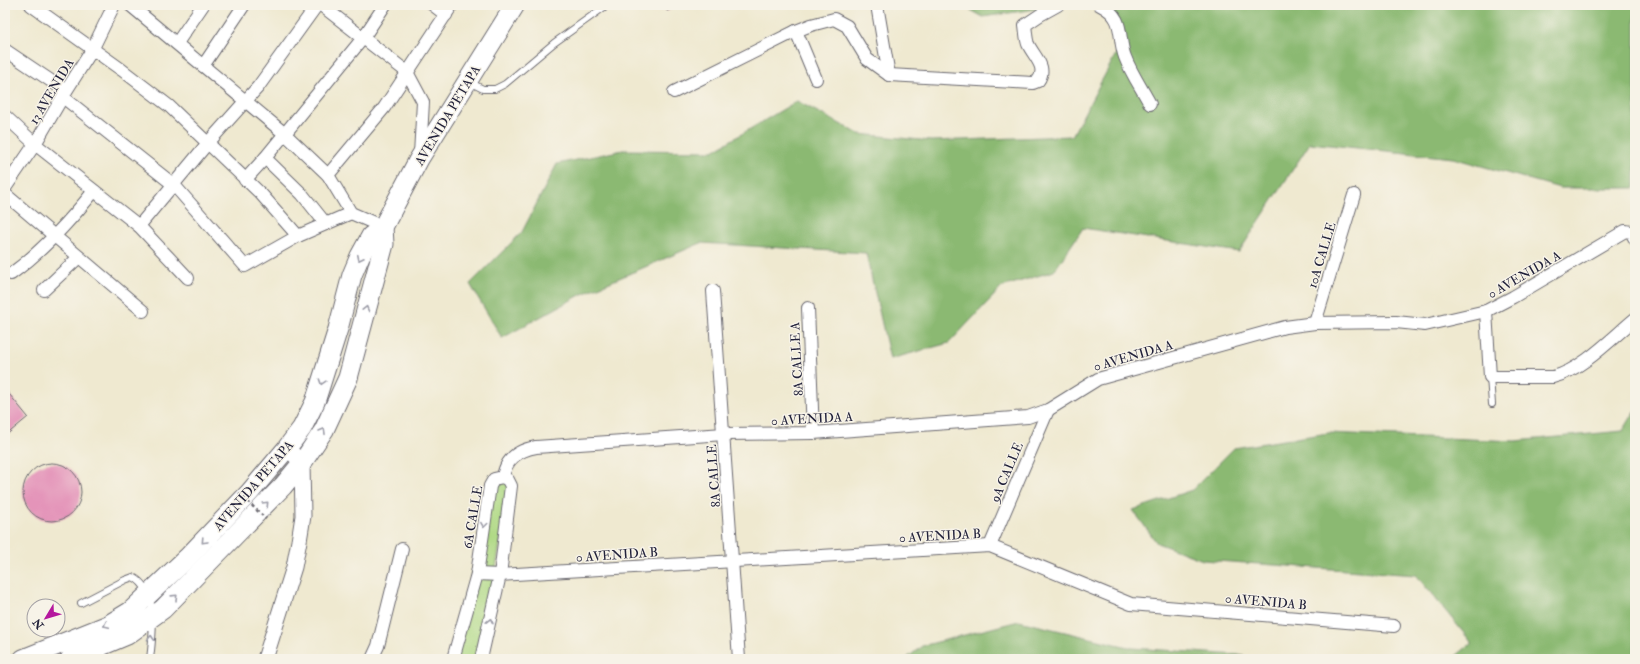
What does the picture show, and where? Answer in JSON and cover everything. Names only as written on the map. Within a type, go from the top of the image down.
[{"type":"main road","name":"AVENIDA PETAPA","points":[[23,659],[108,625],[131,611],[149,596],[250,492],[302,428],[315,402],[338,329],[352,275],[360,256],[371,236],[383,227],[419,159],[515,5]]},
{"type":"main road","name":"AVENIDA PETAPA","points":[[70,659],[101,654],[154,617],[200,573],[283,486],[302,463],[324,430],[348,378],[384,244],[383,227]]},
{"type":"street","points":[[31,5],[122,70],[169,106],[283,218],[298,236]]},
{"type":"street","name":"13 AVENIDA","points":[[5,188],[36,144],[64,94],[92,50],[114,5]]},
{"type":"street","points":[[177,43],[203,5]]},
{"type":"street","points":[[202,66],[244,5]]},
{"type":"street","points":[[138,226],[207,144],[246,101],[317,5]]},
{"type":"street","points":[[321,5],[407,72],[423,102],[419,159]]},
{"type":"street","points":[[245,180],[266,158],[363,38],[385,5]]},
{"type":"street","points":[[328,175],[384,108],[449,10],[433,5]]},
{"type":"street","points":[[877,5],[889,75]]},
{"type":"street","points":[[674,92],[796,31],[811,25],[834,19],[847,26],[867,59],[889,75],[931,78],[1038,81],[1042,77],[1042,69],[1037,57],[1028,44],[1025,25],[1058,5]]},
{"type":"street","points":[[1100,5],[1109,9],[1119,24],[1125,57],[1150,104]]},
{"type":"street","points":[[138,7],[202,66],[285,134],[328,175],[351,213],[383,227]]},
{"type":"street","points":[[796,31],[816,79]]},
{"type":"street","points":[[5,50],[64,94],[174,185],[245,266],[298,236],[351,213]]},
{"type":"street","points":[[5,116],[36,144],[138,226],[188,278]]},
{"type":"street","points":[[266,158],[302,194],[326,224]]},
{"type":"street","points":[[12,274],[34,257],[94,191]]},
{"type":"street","points":[[5,194],[143,311]]},
{"type":"street","name":"10A CALLE","points":[[1315,323],[1354,194]]},
{"type":"street","name":"0 AVENIDA A","points":[[503,477],[505,468],[513,456],[526,448],[724,434],[813,433],[1028,417],[1048,410],[1098,379],[1285,326],[1315,323],[1396,322],[1425,325],[1486,311],[1513,297],[1625,230],[1631,232],[1635,239]]},
{"type":"street","points":[[44,290],[79,257]]},
{"type":"street","name":"8A CALLE","points":[[713,291],[739,659]]},
{"type":"street","name":"8A CALLE A","points":[[808,308],[813,433]]},
{"type":"street","points":[[1486,311],[1490,377],[1552,377],[1563,375],[1583,362],[1635,319]]},
{"type":"street","name":"9A CALLE","points":[[990,546],[1048,410]]},
{"type":"street","points":[[265,659],[279,618],[298,547],[303,516],[302,463],[286,448]]},
{"type":"street","points":[[481,659],[500,575],[511,490],[510,482],[503,477]]},
{"type":"street","name":"6A CALLE","points":[[453,659],[477,574],[490,486],[494,479],[503,477]]},
{"type":"street","name":"0 AVENIDA B","points":[[477,574],[500,575],[733,560],[990,546],[1131,604],[1394,626]]},
{"type":"street","points":[[372,659],[378,646],[402,549]]},
{"type":"lane","points":[[467,82],[483,89],[495,89],[506,84],[554,43],[607,5]]},
{"type":"lane","points":[[1490,377],[1492,404]]},
{"type":"lane","points":[[81,603],[133,577],[138,580],[149,596],[154,617],[150,659]]},
{"type":"path","points":[[239,493],[266,519]]},
{"type":"green space","points":[[962,5],[1062,5],[983,17]]},
{"type":"green space","points":[[1101,5],[1635,5],[1635,188],[1560,188],[1453,158],[1310,143],[1239,252],[1083,228],[1054,271],[1002,287],[949,343],[890,359],[866,253],[701,243],[582,294],[502,338],[470,284],[522,232],[557,164],[623,150],[713,151],[797,101],[859,134],[931,141],[1072,136],[1123,41]]},
{"type":"green space","points":[[1635,411],[1635,659],[1452,659],[1472,643],[1416,575],[1203,560],[1157,543],[1133,510],[1192,490],[1234,448],[1328,433],[1515,441],[1623,431]]},
{"type":"green space","points":[[493,481],[510,483],[481,659],[453,659]]},
{"type":"green space","points":[[1019,621],[1132,648],[1238,655],[1257,659],[906,659],[922,646]]},
{"type":"building","points":[[664,5],[679,5],[667,11]]},
{"type":"building","points":[[5,389],[28,417],[5,436]]},
{"type":"building","points":[[46,463],[58,463],[68,467],[77,476],[81,486],[81,498],[73,513],[58,521],[46,521],[36,517],[27,508],[23,498],[23,486],[27,476],[36,467]]}]
